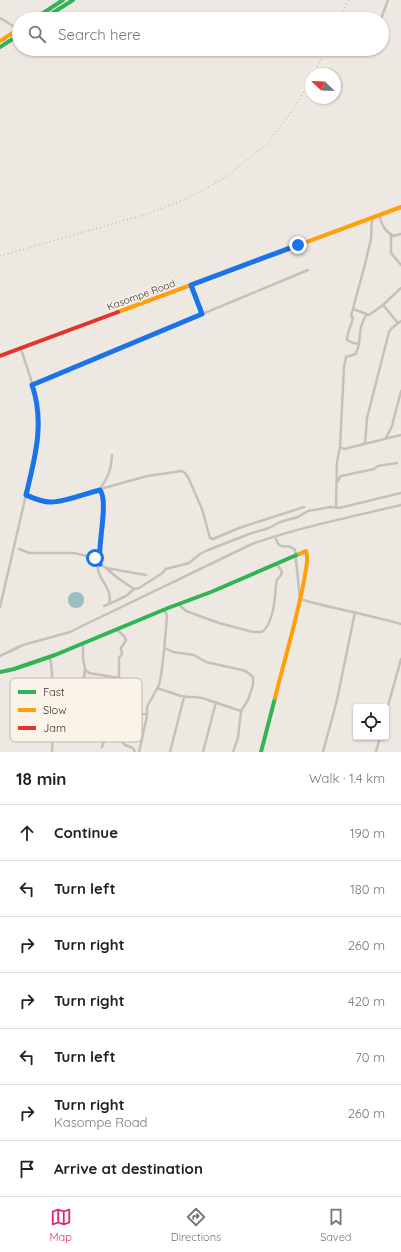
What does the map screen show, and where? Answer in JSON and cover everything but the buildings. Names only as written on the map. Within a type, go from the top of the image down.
[{"type":"main road","points":[[45,12],[63,0]]},
{"type":"main road","points":[[54,12],[73,0]]},
{"type":"main road","points":[[0,41],[12,33]]},
{"type":"main road","points":[[0,48],[12,40]]},
{"type":"main road","name":"Kasompe Road","points":[[0,356],[401,207]]},
{"type":"main road","points":[[0,672],[14,669],[83,644],[163,610],[211,592],[304,551],[307,553],[306,568],[300,599],[261,752]]},
{"type":"street","points":[[384,12],[388,0]]},
{"type":"street","points":[[0,18],[12,25]]},
{"type":"street","points":[[379,215],[385,230],[393,236],[401,234]]},
{"type":"street","points":[[359,344],[347,340],[347,334],[352,321],[353,317],[351,316],[371,239],[372,218]]},
{"type":"street","points":[[391,234],[391,253],[401,265]]},
{"type":"street","points":[[32,385],[308,270]]},
{"type":"street","points":[[191,285],[202,314]]},
{"type":"street","points":[[354,309],[370,315],[401,288]]},
{"type":"street","points":[[365,444],[367,418],[389,332],[400,322],[383,305]]},
{"type":"street","points":[[338,508],[336,504],[336,482],[340,447],[344,367],[346,357],[356,354],[359,344],[360,327],[368,314]]},
{"type":"street","points":[[0,607],[38,443],[39,426],[37,403],[21,349]]},
{"type":"street","points":[[386,439],[392,426],[401,391]]},
{"type":"street","points":[[340,447],[344,449],[401,435]]},
{"type":"street","points":[[100,490],[108,477],[112,466],[112,455]]},
{"type":"street","points":[[336,482],[341,476],[374,469],[378,466],[397,463]]},
{"type":"street","points":[[26,495],[50,502],[58,501],[147,476],[178,471],[185,473],[202,509],[210,538],[304,507]]},
{"type":"street","points":[[100,490],[102,493],[104,514],[98,566],[99,572],[110,596],[109,604]]},
{"type":"street","points":[[104,606],[126,596],[134,589],[139,588],[161,574],[166,569],[192,562],[200,554],[208,550],[269,528],[280,522],[298,517],[308,511],[331,507],[338,508],[401,493]]},
{"type":"street","points":[[0,656],[23,644],[70,632],[252,544],[275,536],[401,505]]},
{"type":"street","points":[[275,536],[280,546],[294,548],[295,550],[300,599],[401,624]]},
{"type":"street","points":[[19,549],[36,554],[67,552],[95,558],[99,564],[106,568],[118,580],[134,589]]},
{"type":"street","points":[[178,604],[186,611],[219,623],[253,632],[262,632],[265,630],[270,617],[276,595],[277,581],[282,576],[282,572],[277,564]]},
{"type":"street","points":[[106,568],[146,575]]},
{"type":"street","points":[[142,738],[147,707],[157,688],[161,676],[167,616],[163,610]]},
{"type":"street","points":[[323,752],[337,700],[355,612]]},
{"type":"street","points":[[85,669],[89,673],[118,678],[119,658],[122,654],[121,648],[126,640],[117,630]]},
{"type":"street","points":[[83,644],[85,669],[84,678]]},
{"type":"street","points":[[165,648],[173,652],[194,655],[206,662],[242,670],[251,675],[253,678],[253,685],[248,700],[241,711],[238,738],[233,752]]},
{"type":"street","points":[[49,657],[51,662],[52,678]]},
{"type":"street","points":[[389,704],[400,670],[401,660]]},
{"type":"street","points":[[157,688],[184,697],[195,697],[216,702],[241,711]]},
{"type":"street","points":[[170,752],[184,697]]},
{"type":"street","points":[[203,752],[216,702]]},
{"type":"street","points":[[142,714],[147,714]]},
{"type":"street","points":[[376,752],[379,740]]},
{"type":"street","points":[[52,742],[52,752]]},
{"type":"street","points":[[102,747],[104,742]]},
{"type":"street","points":[[122,742],[125,745],[133,748],[135,752]]},
{"type":"street","points":[[139,752],[141,742]]},
{"type":"water","points":[[73,592],[79,592],[84,597],[82,606],[79,608],[73,608],[68,603],[68,597]]},
{"type":"railway","points":[[343,12],[348,0]]},
{"type":"railway","points":[[317,68],[323,56]]},
{"type":"railway","points":[[0,256],[147,214],[186,199],[223,179],[267,144],[295,107],[305,90]]},
{"type":"traffic: fast","points":[[45,12],[63,0]]},
{"type":"traffic: fast","points":[[54,12],[73,0]]},
{"type":"traffic: fast","points":[[0,47],[12,39]]},
{"type":"traffic: fast","points":[[0,672],[14,669],[55,655],[168,608],[211,592],[299,554]]},
{"type":"traffic: fast","points":[[261,752],[275,698]]},
{"type":"traffic: slow","points":[[0,41],[12,33]]},
{"type":"traffic: slow","points":[[118,312],[401,207]]},
{"type":"traffic: slow","points":[[275,698],[299,606],[307,566],[306,551],[299,554]]},
{"type":"traffic: jam","points":[[0,356],[118,312]]},
{"type":"route","points":[[95,558],[100,564],[100,542],[104,514],[102,508],[102,493],[100,490],[50,502],[26,495],[36,455],[39,426],[37,403],[32,385],[202,314],[191,285],[298,245]]}]
